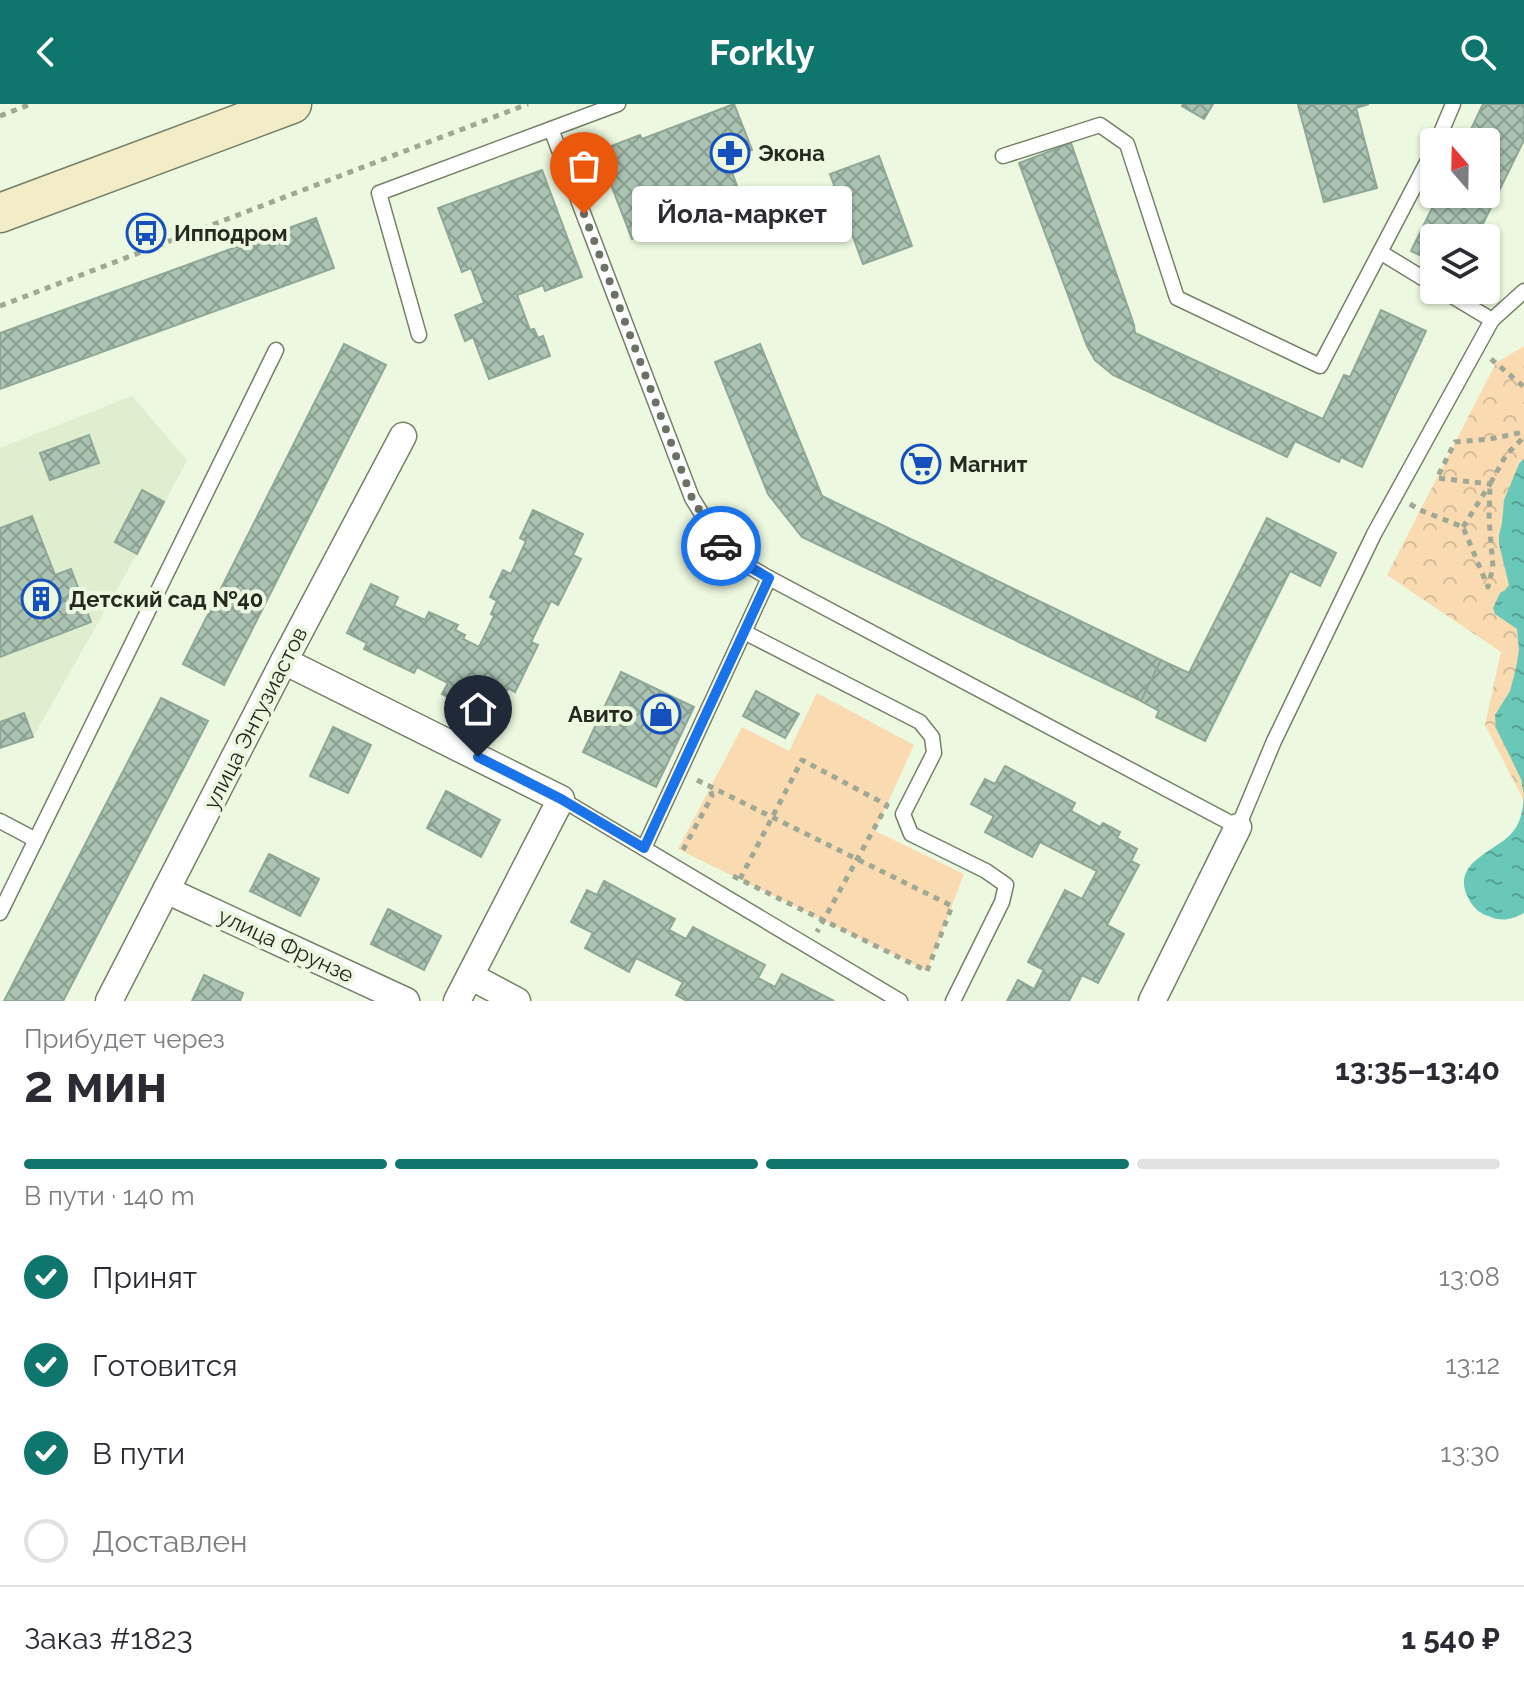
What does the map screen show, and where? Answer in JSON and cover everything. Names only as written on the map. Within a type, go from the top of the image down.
[{"type":"main road","points":[[0,213],[292,104]]},
{"type":"street","name":"улица Энтузиастов","points":[[109,1001],[403,436]]},
{"type":"street","points":[[284,661],[561,799],[457,1001]]},
{"type":"street","points":[[1152,1001],[1238,827]]},
{"type":"street","name":"улица Фрунзе","points":[[166,890],[406,1001]]},
{"type":"street","points":[[470,976],[517,1001]]},
{"type":"lane","points":[[419,335],[379,193],[618,104]]},
{"type":"lane","points":[[1443,128],[1453,104]]},
{"type":"lane","points":[[1003,156],[1100,125],[1127,144],[1177,298],[1320,366],[1420,176]]},
{"type":"lane","points":[[551,129],[692,498],[726,553],[1238,827],[1274,741],[1374,534],[1492,320],[1524,291]]},
{"type":"lane","points":[[1380,252],[1420,276]]},
{"type":"lane","points":[[1465,304],[1492,320]]},
{"type":"lane","points":[[0,913],[276,350]]},
{"type":"lane","points":[[644,848],[769,578]]},
{"type":"lane","points":[[744,632],[920,722],[932,737],[934,753],[903,814],[911,834],[986,871],[1006,885],[1002,902],[953,1001]]},
{"type":"lane","points":[[561,799],[900,1001]]},
{"type":"lane","points":[[0,821],[36,840]]},
{"type":"path","points":[[0,116],[31,104]]},
{"type":"path","points":[[0,306],[528,104]]},
{"type":"path","points":[[1477,347],[1524,387]]},
{"type":"path","points":[[1463,527],[1506,455],[1524,434]]},
{"type":"path","points":[[1490,484],[1437,478],[1455,442],[1524,434]]},
{"type":"path","points":[[1395,496],[1463,527],[1488,587],[1493,567],[1490,484]]},
{"type":"path","points":[[730,899],[802,760],[887,805],[810,947]]},
{"type":"path","points":[[694,857],[682,851],[712,796],[710,787],[952,906],[927,971],[729,874]]},
{"type":"shaded area","points":[[132,396],[187,460],[33,737],[0,748],[0,448]]},
{"type":"green space","points":[[1524,346],[1524,801],[1485,725],[1501,652],[1387,575],[1496,363]]},
{"type":"green space","points":[[817,693],[914,745],[875,831],[964,874],[927,971],[678,849],[742,727],[789,751]]},
{"type":"water","points":[[1524,458],[1524,795],[1521,779],[1496,728],[1495,715],[1510,691],[1516,668],[1519,650],[1517,629],[1495,614],[1493,608],[1500,593],[1509,585],[1499,544],[1504,500]]},
{"type":"water","points":[[1524,795],[1524,913],[1502,920],[1481,913],[1473,905],[1464,884],[1465,875],[1477,859],[1514,831],[1521,816]]},
{"type":"building","points":[[734,104],[752,150],[727,159],[748,215],[702,233],[689,199],[668,207],[674,223],[632,239],[598,151],[640,135],[642,139]]},
{"type":"building","points":[[1183,104],[1213,104],[1204,119]]},
{"type":"building","points":[[1369,104],[1356,108],[1377,188],[1324,202],[1298,105]]},
{"type":"building","points":[[1483,104],[1524,104],[1524,140],[1500,189],[1500,128],[1472,128]]},
{"type":"building","points":[[1071,143],[1135,333],[1323,419],[1344,375],[1350,377],[1381,310],[1426,331],[1362,467],[1341,457],[1339,462],[1295,441],[1287,457],[1113,375],[1095,360],[1087,346],[1019,163]]},
{"type":"building","points":[[879,156],[912,246],[863,264],[830,174]]},
{"type":"building","points":[[542,170],[582,277],[545,291],[543,285],[517,295],[530,330],[534,329],[538,338],[543,336],[550,356],[489,379],[473,337],[465,341],[455,315],[484,303],[471,268],[462,272],[438,208]]},
{"type":"building","points":[[1432,208],[1491,208],[1483,224],[1424,224]]},
{"type":"building","points":[[316,218],[334,268],[0,389],[0,333]]},
{"type":"building","points":[[1420,233],[1420,255],[1411,251]]},
{"type":"building","points":[[344,344],[386,365],[224,685],[183,664]]},
{"type":"building","points":[[760,344],[822,496],[1161,660],[1141,701],[802,537],[768,494],[715,362]]},
{"type":"building","points":[[89,435],[99,463],[50,480],[40,453]]},
{"type":"building","points":[[142,490],[164,502],[137,554],[115,542]]},
{"type":"building","points":[[533,510],[583,534],[573,555],[581,559],[558,605],[551,601],[531,642],[538,645],[515,692],[508,688],[498,709],[484,703],[480,713],[442,694],[448,683],[417,667],[414,673],[364,649],[367,643],[347,633],[371,584],[398,597],[394,606],[425,620],[429,612],[458,625],[455,630],[465,635],[463,639],[479,647],[494,616],[491,614],[497,601],[490,597],[503,570],[511,574],[526,541],[520,538]]},
{"type":"building","name":"Детский сад №40","points":[[32,516],[55,575],[71,569],[91,622],[0,657],[0,528]]},
{"type":"building","points":[[1267,518],[1336,553],[1320,586],[1290,571],[1205,741],[1156,717],[1159,711],[1141,701],[1161,660],[1189,673]]},
{"type":"building","points":[[621,672],[694,707],[656,787],[583,752]]},
{"type":"building","points":[[756,691],[799,714],[785,738],[743,716]]},
{"type":"building","points":[[161,698],[208,721],[63,1001],[4,1001]]},
{"type":"building","points":[[24,713],[33,737],[0,748],[0,722]]},
{"type":"building","points":[[333,727],[371,745],[348,793],[310,776]]},
{"type":"building","points":[[1005,766],[1075,803],[1071,811],[1100,827],[1103,823],[1120,832],[1117,838],[1137,849],[1131,861],[1139,865],[1107,925],[1124,934],[1098,983],[1082,975],[1069,1001],[1007,1001],[1018,980],[1034,989],[1044,970],[1028,962],[1065,890],[1082,899],[1097,871],[1040,842],[1032,857],[985,832],[994,816],[971,804],[985,779],[995,784]]},
{"type":"building","points":[[446,791],[500,820],[481,857],[427,828]]},
{"type":"building","points":[[269,854],[319,879],[300,916],[250,891]]},
{"type":"building","points":[[604,881],[675,919],[669,930],[686,939],[693,927],[765,965],[758,978],[775,987],[782,974],[834,1001],[687,1001],[676,995],[683,982],[636,958],[629,972],[585,948],[593,933],[571,922],[587,890],[597,895]]},
{"type":"building","points":[[388,909],[441,936],[424,970],[371,944]]},
{"type":"building","points":[[204,975],[243,993],[240,1001],[192,1001]]},
{"type":"way so far","points":[[584,214],[692,498],[721,546]]},
{"type":"place","name":"Экона","points":[[730,153]]},
{"type":"place","name":"Йола-маркет","points":[[584,214]]},
{"type":"place","name":"Ипподром","points":[[146,233]]},
{"type":"place","name":"Магнит","points":[[921,464]]},
{"type":"place","name":"Детский сад №40","points":[[41,599]]},
{"type":"place","name":"Авито","points":[[661,714]]},
{"type":"route","points":[[478,757],[561,799],[644,848],[769,578],[726,553],[721,546]]}]
